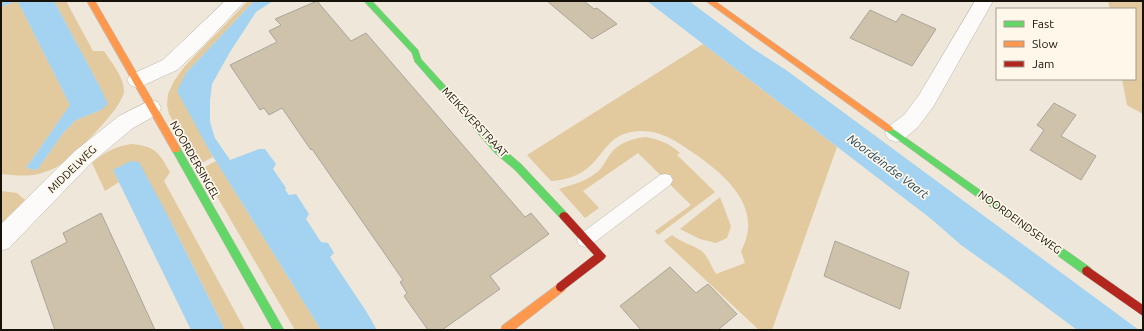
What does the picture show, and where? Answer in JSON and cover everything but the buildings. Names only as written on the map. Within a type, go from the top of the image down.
[{"type":"street","name":"NOORDERSINGEL","points":[[91,1],[279,330]]},
{"type":"street","points":[[137,80],[170,64],[196,41],[236,1]]},
{"type":"street","name":"MEIKEVERSTRAAT","points":[[368,1],[415,52],[418,60],[498,150],[518,167],[601,256],[506,330]]},
{"type":"street","name":"NOORDEINDSEWEG","points":[[710,1],[1143,311]]},
{"type":"street","points":[[896,133],[911,121],[926,101],[984,1]]},
{"type":"street","name":"MIDDELWEG","points":[[1,240],[83,157],[126,122],[151,108]]},
{"type":"lane","points":[[586,240],[665,180]]},
{"type":"shaded area","points":[[54,1],[66,1],[93,51],[104,51],[122,80],[124,91],[122,99],[108,118],[88,140],[60,165],[33,175],[20,176],[1,174],[1,7],[18,2],[70,105],[26,168],[37,170],[64,132],[76,120],[101,110],[100,87]]},
{"type":"shaded area","points":[[248,1],[254,1],[186,73],[209,150],[213,157],[198,165],[169,114],[167,105],[168,94],[174,81],[185,66]]},
{"type":"shaded area","points":[[1108,1],[1143,1],[1143,114],[1127,105],[1122,80],[1136,80],[1136,8],[1110,8]]},
{"type":"shaded area","points":[[703,44],[837,147],[772,330],[759,330],[664,241],[672,235],[700,250],[707,257],[716,274],[745,263],[741,251],[747,236],[748,221],[745,208],[739,195],[730,183],[695,154],[673,140],[657,133],[649,131],[631,132],[617,137],[590,166],[577,175],[561,180],[551,181],[527,155]]},
{"type":"shaded area","points":[[646,137],[664,142],[680,153],[677,155],[715,192],[658,235],[655,231],[691,205],[638,153],[583,191],[599,208],[585,218],[559,189],[578,183],[592,176],[600,170],[616,148],[625,142]]},
{"type":"shaded area","points":[[132,144],[152,149],[159,155],[166,165],[170,172],[164,181],[245,330],[225,330],[169,218],[113,170],[119,182],[105,191],[92,163],[110,150],[120,146]]},
{"type":"shaded area","points":[[216,161],[321,330],[295,330],[201,169]]},
{"type":"shaded area","points":[[1,191],[17,193],[25,200],[1,226]]},
{"type":"shaded area","points":[[720,197],[731,226],[727,238],[716,243],[700,239],[680,229]]},
{"type":"water","points":[[1,1],[54,1],[108,104],[101,110],[76,120],[64,132],[37,170],[26,168],[70,105],[18,2],[1,7]]},
{"type":"water","points":[[254,1],[273,1],[256,12],[230,52],[212,84],[210,122],[215,138],[230,160],[259,149],[265,149],[276,164],[273,169],[286,188],[285,190],[289,195],[296,194],[309,214],[306,219],[321,242],[328,243],[334,253],[330,257],[377,330],[321,330],[209,150],[177,91],[186,73]]},
{"type":"water","name":"Noordeindse Vaart","points":[[647,1],[689,1],[752,48],[786,70],[1139,330],[1077,330],[961,245],[930,218]]},
{"type":"water","points":[[131,161],[139,162],[225,330],[191,330],[113,170]]},
{"type":"traffic: fast","points":[[368,1],[415,52],[418,60],[498,150],[518,167],[564,216]]},
{"type":"traffic: fast","points":[[889,129],[1087,271]]},
{"type":"traffic: fast","points":[[176,149],[279,330]]},
{"type":"traffic: slow","points":[[91,1],[176,149]]},
{"type":"traffic: slow","points":[[710,1],[889,129]]},
{"type":"traffic: slow","points":[[506,330],[561,287]]},
{"type":"traffic: jam","points":[[561,287],[601,256],[564,216]]},
{"type":"traffic: jam","points":[[1087,271],[1143,311]]}]
